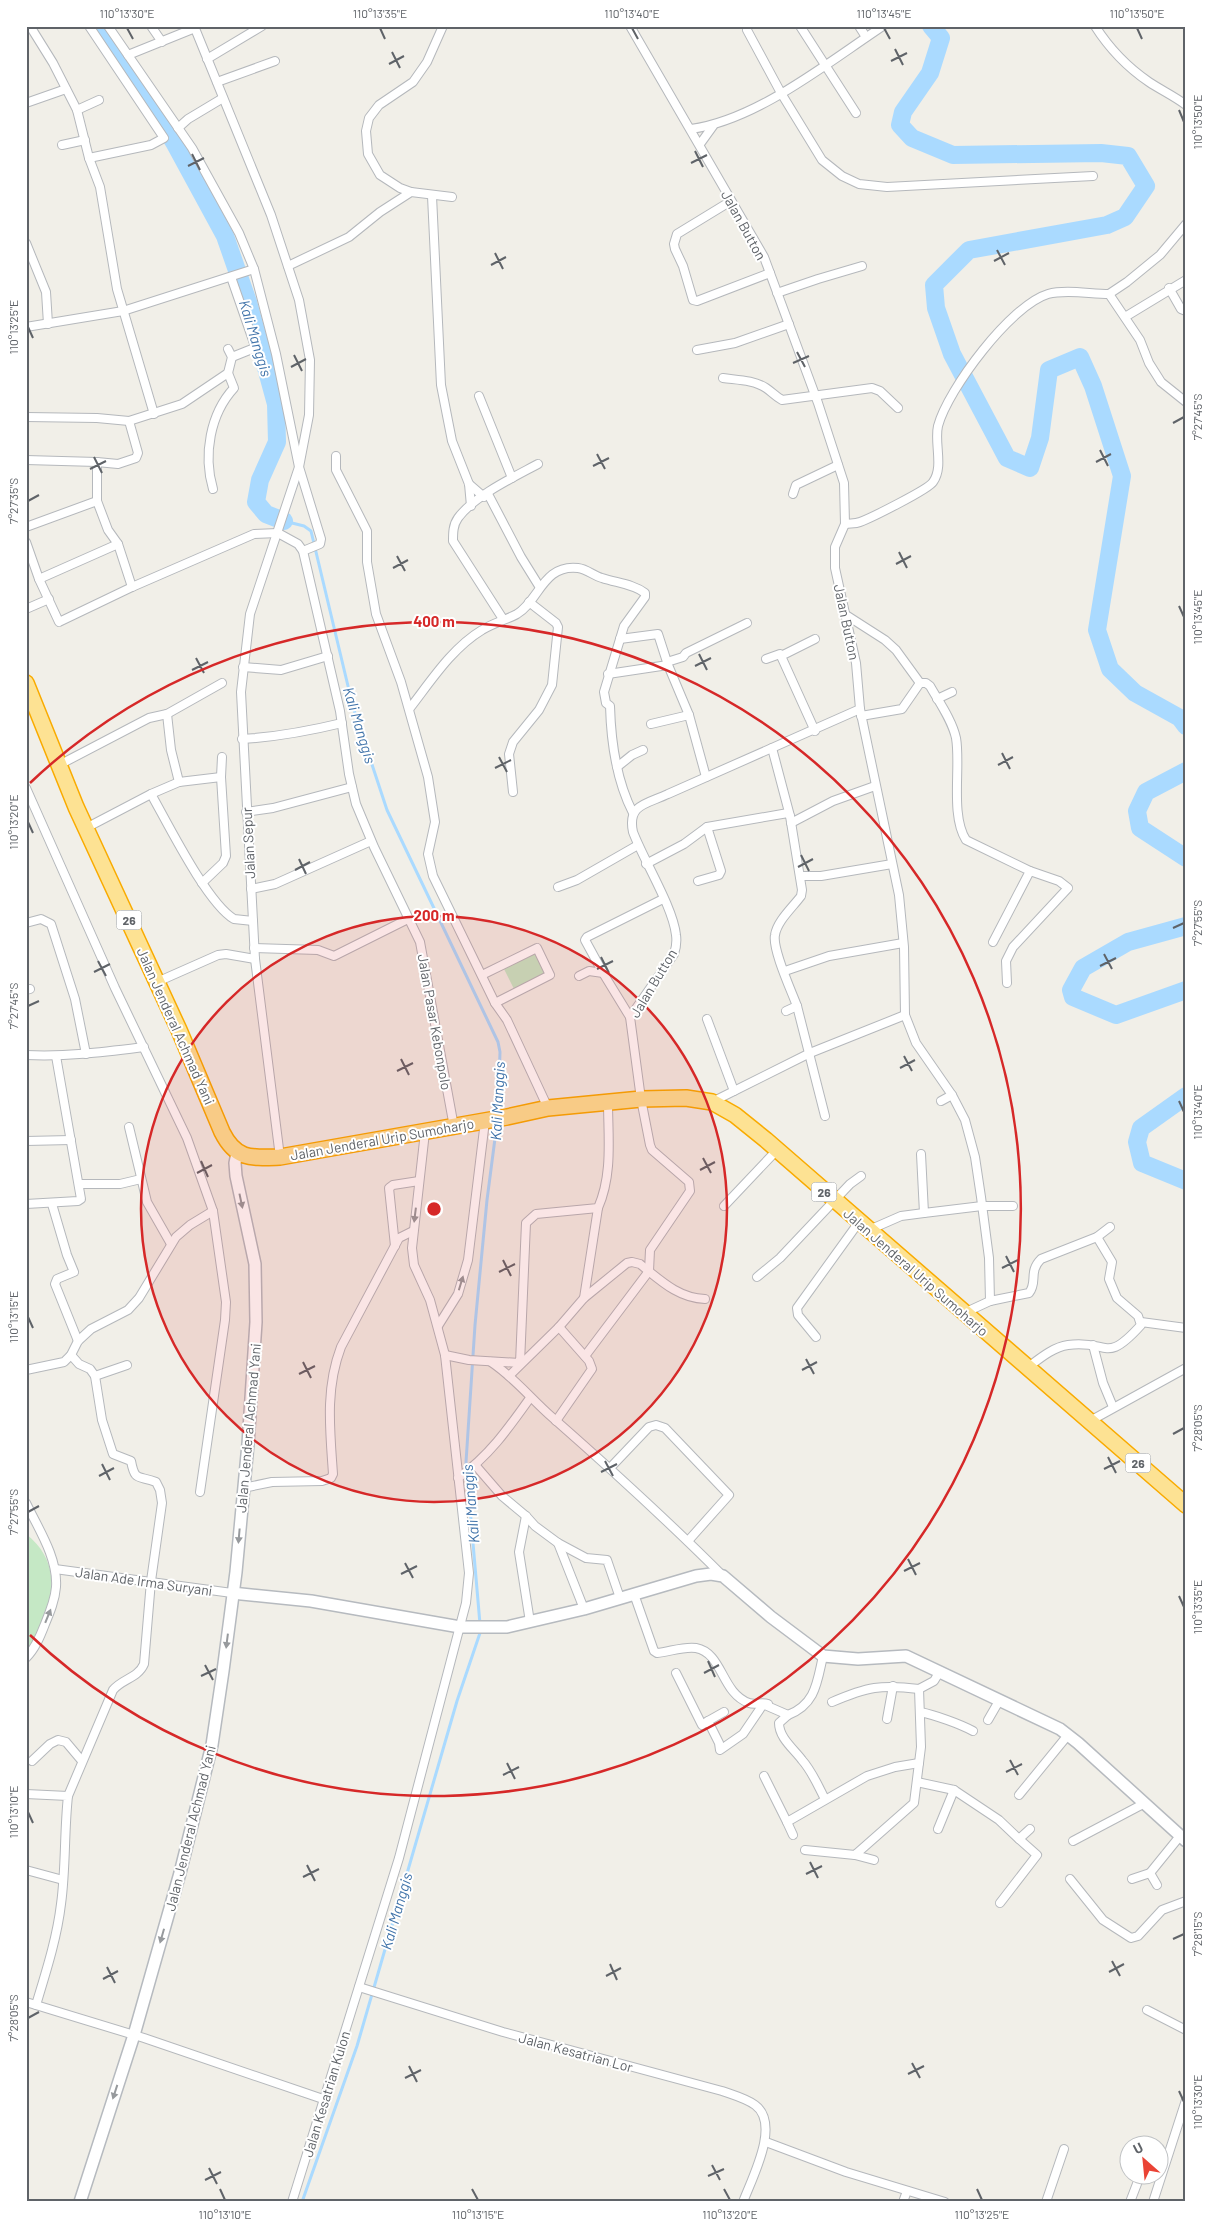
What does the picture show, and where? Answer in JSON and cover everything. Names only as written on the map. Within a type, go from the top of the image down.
[{"type":"highway","name":"Jalan Jenderal Achmad Yani","points":[[26,682],[86,828],[157,982],[222,1132],[228,1145],[237,1153]]},
{"type":"highway","name":"Jalan Jenderal Urip Sumoharjo","points":[[237,1153],[255,1158],[280,1157],[507,1118],[548,1108],[608,1101],[686,1098],[712,1102],[735,1115],[777,1150],[1186,1505]]},
{"type":"main road","name":"Jalan Jenderal Achmad Yani","points":[[80,2202],[134,2035],[180,1873],[212,1744],[236,1572],[254,1353],[255,1264],[236,1176],[235,1163],[237,1153]]},
{"type":"main road","points":[[232,1593],[311,1601],[460,1626],[490,1628],[507,1627],[584,1609],[696,1576],[711,1574],[723,1576],[823,1656],[858,1659],[906,1656],[1060,1729],[1183,1838]]},
{"type":"street","points":[[30,26],[53,63],[76,110],[89,158],[100,187],[117,289],[154,414]]},
{"type":"street","points":[[88,26],[164,138],[151,145],[89,158]]},
{"type":"street","points":[[26,542],[39,579],[60,622],[132,587],[254,534],[277,529],[305,550],[320,544],[321,540],[299,467],[276,354],[252,269],[238,233],[192,148],[108,26]]},
{"type":"street","points":[[151,26],[162,42]]},
{"type":"street","points":[[207,58],[262,26]]},
{"type":"street","name":"Jalan Button","points":[[630,26],[764,257],[815,394],[844,483],[845,524],[835,547],[834,560],[856,662],[861,713],[875,786],[899,895],[904,944],[905,1015]]},
{"type":"street","points":[[800,26],[856,113]]},
{"type":"street","points":[[859,26],[866,37]]},
{"type":"street","points":[[691,129],[712,126],[750,110],[780,93],[882,26]]},
{"type":"street","points":[[1095,26],[1107,44],[1148,82],[1186,105]]},
{"type":"street","points":[[128,55],[195,27]]},
{"type":"street","name":"Jalan Sepur","points":[[195,27],[271,215],[299,300],[310,360],[309,415],[299,467],[282,512],[250,614],[241,692],[254,948],[280,1157]]},
{"type":"street","points":[[442,27],[427,62],[413,82],[378,106],[369,118],[366,131],[368,154],[380,176],[411,192],[452,197]]},
{"type":"street","points":[[747,30],[780,93],[822,160],[842,176],[859,184],[887,187],[1093,176]]},
{"type":"street","points":[[217,82],[275,61]]},
{"type":"street","points":[[26,103],[66,89]]},
{"type":"street","points":[[178,128],[188,119],[223,98]]},
{"type":"street","points":[[76,110],[99,100]]},
{"type":"street","points":[[700,144],[712,126]]},
{"type":"street","points":[[62,145],[85,140]]},
{"type":"street","points":[[288,266],[349,237],[380,212],[411,192]]},
{"type":"street","points":[[432,196],[441,385],[452,441],[469,484],[471,506]]},
{"type":"street","points":[[731,201],[678,234],[674,244],[693,300],[697,302],[770,274]]},
{"type":"street","points":[[845,524],[858,523],[875,515],[929,487],[934,482],[937,475],[938,428],[953,391],[972,367],[978,354],[1003,328],[1036,300],[1048,294],[1066,292],[1109,294],[1128,282],[1160,255],[1186,224]]},
{"type":"street","points":[[26,243],[46,292],[48,324]]},
{"type":"street","points":[[777,294],[818,278],[862,266]]},
{"type":"street","points":[[26,327],[123,311],[233,277],[252,269]]},
{"type":"street","points":[[232,357],[252,350],[255,346],[233,277]]},
{"type":"street","points":[[1125,317],[1169,288],[1186,280]]},
{"type":"street","points":[[1169,288],[1181,309],[1186,311]]},
{"type":"street","points":[[1109,294],[1140,340],[1149,363],[1161,382],[1184,398]]},
{"type":"street","points":[[698,350],[735,343],[789,324]]},
{"type":"street","points":[[213,489],[208,473],[207,454],[222,401],[234,388],[228,374],[232,357],[228,349]]},
{"type":"street","points":[[26,417],[96,418],[129,421],[182,404],[228,374]]},
{"type":"street","points":[[723,378],[753,382],[766,387],[782,400],[815,394],[872,388],[880,391],[898,408]]},
{"type":"street","points":[[479,396],[512,478]]},
{"type":"street","points":[[26,460],[118,464],[136,458],[138,453],[129,421]]},
{"type":"street","points":[[336,456],[336,470],[367,531],[367,562],[376,614],[410,708],[428,777],[435,822],[428,854],[433,876],[496,1003],[507,1020],[548,1108]]},
{"type":"street","points":[[97,462],[97,501],[108,530],[118,544],[132,587]]},
{"type":"street","points":[[503,619],[452,541],[453,530],[457,519],[471,506],[512,478],[538,464]]},
{"type":"street","points":[[792,494],[796,485],[838,465]]},
{"type":"street","points":[[410,708],[443,666],[460,649],[481,631],[517,613],[529,602],[539,586],[486,495],[469,484]]},
{"type":"street","points":[[26,527],[97,501]]},
{"type":"street","points":[[39,579],[118,544]]},
{"type":"street","name":"Jalan Pasar Kebonpolo","points":[[305,550],[342,723],[356,804],[371,841],[420,942],[426,965],[454,1127]]},
{"type":"street","name":"Jalan Button","points":[[539,586],[552,575],[576,567],[599,577],[642,590],[645,593],[645,597],[628,620],[620,639],[608,674],[604,696],[606,703],[610,706],[610,727],[617,766],[622,789],[632,813],[631,822],[638,845],[675,927],[676,946],[651,989],[630,1017],[641,1099],[650,1145],[652,1150],[689,1182],[690,1191],[650,1250],[649,1271]]},
{"type":"street","points":[[26,609],[49,599]]},
{"type":"street","points":[[514,792],[509,763],[511,748],[549,693],[553,681],[558,627],[556,623],[529,602]]},
{"type":"street","points":[[846,614],[891,645],[902,657],[914,677],[920,683],[926,683],[930,686],[937,699],[955,734],[958,756],[956,782],[961,832],[966,840],[1030,871],[1059,881],[1068,888],[1013,947],[1006,961],[1007,983]]},
{"type":"street","points":[[608,674],[667,664],[747,623]]},
{"type":"street","points":[[620,639],[658,634],[667,664],[689,715],[706,777]]},
{"type":"street","points":[[766,659],[780,654],[781,656],[815,639]]},
{"type":"street","points":[[243,667],[281,670],[328,656]]},
{"type":"street","points":[[781,656],[814,730]]},
{"type":"street","points":[[59,765],[149,718],[167,714],[222,683]]},
{"type":"street","points":[[632,813],[706,777],[814,730],[861,713],[902,709],[920,683]]},
{"type":"street","points":[[937,699],[952,692]]},
{"type":"street","points":[[167,714],[171,750],[179,782]]},
{"type":"street","points":[[651,724],[689,715]]},
{"type":"street","points":[[242,739],[298,733],[342,723]]},
{"type":"street","points":[[772,748],[790,820],[800,876],[801,896],[777,928],[775,936],[776,948],[797,1006],[825,1116]]},
{"type":"street","points":[[617,766],[632,755],[643,750]]},
{"type":"street","points":[[202,883],[223,863],[226,856],[221,777],[222,757]]},
{"type":"street","points":[[86,828],[151,794],[179,782],[221,777]]},
{"type":"street","points":[[790,820],[833,801],[875,786]]},
{"type":"street","points":[[246,812],[273,808],[352,787]]},
{"type":"street","points":[[26,788],[115,988],[187,1138],[213,1211],[226,1302],[226,1320],[200,1492]]},
{"type":"street","points":[[151,794],[202,883],[231,917],[253,921]]},
{"type":"street","points":[[646,864],[684,844],[708,827],[784,812],[790,820]]},
{"type":"street","points":[[698,881],[719,875],[721,871],[708,827]]},
{"type":"street","points":[[251,889],[275,884],[371,841]]},
{"type":"street","points":[[558,887],[577,880],[638,845]]},
{"type":"street","points":[[800,876],[821,876],[892,864]]},
{"type":"street","points":[[993,942],[1030,871]]},
{"type":"street","points":[[630,1017],[585,940],[587,937],[663,899]]},
{"type":"street","points":[[26,924],[41,919],[51,924],[75,999],[86,1054]]},
{"type":"street","points":[[254,948],[303,948],[318,950],[334,956],[408,919]]},
{"type":"street","points":[[785,971],[829,956],[904,944]]},
{"type":"street","points":[[482,974],[537,948],[550,975],[496,1003]]},
{"type":"street","points":[[157,982],[226,954],[255,959]]},
{"type":"street","points":[[579,976],[589,971],[603,973]]},
{"type":"street","points":[[786,1011],[797,1006]]},
{"type":"street","points":[[712,1102],[810,1053],[905,1015],[916,1043],[952,1095],[965,1120],[975,1157],[982,1206],[989,1258],[990,1301]]},
{"type":"street","points":[[707,1019],[734,1091]]},
{"type":"street","points":[[26,1055],[86,1054],[144,1047]]},
{"type":"street","points":[[26,1204],[78,1201],[81,1194],[56,1056]]},
{"type":"street","points":[[941,1101],[952,1095]]},
{"type":"street","points":[[584,1298],[598,1208],[605,1192],[608,1178],[608,1101]]},
{"type":"street","points":[[438,1326],[458,1294],[468,1260],[487,1121]]},
{"type":"street","points":[[129,1127],[147,1202],[171,1244]]},
{"type":"street","name":"Jalan Kesatrian Kulon","points":[[292,2202],[399,1858],[466,1603],[468,1573],[460,1477],[445,1356],[430,1300],[414,1265],[412,1248],[425,1132]]},
{"type":"street","points":[[26,1141],[71,1140]]},
{"type":"street","points":[[724,1206],[777,1150]]},
{"type":"street","points":[[921,1154],[924,1214]]},
{"type":"street","points":[[757,1277],[780,1258],[836,1202],[850,1184],[861,1176]]},
{"type":"street","points":[[79,1184],[120,1184],[141,1179]]},
{"type":"street","points":[[395,1246],[389,1188],[393,1185],[419,1181]]},
{"type":"street","points":[[52,1204],[74,1272],[57,1279],[55,1284],[78,1341]]},
{"type":"street","points":[[816,1337],[798,1315],[797,1308],[864,1226],[901,1216],[982,1206],[1014,1206]]},
{"type":"street","points":[[520,1363],[526,1223],[536,1214],[598,1208]]},
{"type":"street","points":[[26,1370],[64,1362],[71,1355],[78,1341],[91,1329],[128,1310],[139,1298],[171,1244],[190,1225],[213,1211]]},
{"type":"street","points":[[963,1313],[990,1301],[1029,1293],[1032,1290],[1033,1273],[1041,1259],[1097,1236],[1110,1227]]},
{"type":"street","points":[[243,1488],[272,1482],[322,1481],[331,1478],[333,1474],[329,1404],[334,1364],[341,1347],[399,1238],[413,1231]]},
{"type":"street","points":[[1097,1236],[1112,1262],[1109,1279],[1117,1298],[1138,1316],[1141,1322]]},
{"type":"street","points":[[509,1376],[520,1363],[559,1327],[584,1298],[627,1263],[640,1264],[682,1295],[692,1299],[705,1300]]},
{"type":"street","points":[[585,1356],[649,1271]]},
{"type":"street","points":[[1141,1322],[1186,1328]]},
{"type":"street","points":[[1027,1368],[1056,1349],[1067,1345],[1093,1345],[1110,1350],[1119,1347],[1136,1331],[1141,1322]]},
{"type":"street","points":[[556,1421],[592,1372],[589,1361],[559,1327]]},
{"type":"street","points":[[1093,1345],[1103,1384],[1113,1407]]},
{"type":"street","points":[[36,2005],[59,1920],[68,1796],[113,1690],[116,1686],[139,1673],[144,1664],[150,1581],[162,1503],[160,1490],[156,1482],[134,1475],[131,1460],[113,1454],[102,1420],[95,1376],[90,1369],[79,1364],[71,1355]]},
{"type":"street","points":[[445,1356],[520,1363]]},
{"type":"street","points":[[489,1361],[509,1376],[530,1398],[610,1468],[723,1576]]},
{"type":"street","points":[[95,1376],[126,1365]]},
{"type":"street","points":[[1090,1421],[1186,1368]]},
{"type":"street","points":[[460,1477],[473,1468],[499,1441],[530,1398]]},
{"type":"street","points":[[610,1468],[648,1427],[656,1425],[665,1428],[729,1495],[688,1541]]},
{"type":"street","points":[[473,1468],[535,1526],[558,1543],[591,1560],[607,1560],[620,1598]]},
{"type":"street","name":"Jalan Ade Irma Suryani","points":[[26,1503],[55,1569],[56,1587],[54,1602],[32,1652],[26,1658]]},
{"type":"street","points":[[526,1516],[518,1552],[530,1622]]},
{"type":"street","points":[[558,1543],[584,1609]]},
{"type":"street","name":"Jalan Ade Irma Suryani","points":[[55,1569],[232,1593]]},
{"type":"street","points":[[634,1594],[654,1650],[657,1653],[699,1648],[718,1664],[726,1684],[734,1692],[749,1703],[766,1703],[789,1712],[789,1715]]},
{"type":"street","points":[[823,1656],[811,1699],[802,1708],[778,1723],[779,1729],[789,1747],[802,1760],[826,1799]]},
{"type":"street","points":[[832,1702],[863,1689],[893,1686],[919,1689],[934,1681],[940,1671]]},
{"type":"street","points":[[676,1673],[702,1725],[724,1712]]},
{"type":"street","points":[[887,1719],[893,1686]]},
{"type":"street","points":[[855,1854],[914,1803],[919,1763],[919,1689]]},
{"type":"street","points":[[737,1700],[758,1713]]},
{"type":"street","points":[[988,1720],[999,1701]]},
{"type":"street","points":[[708,1721],[720,1743],[720,1750],[743,1734],[766,1705],[789,1715]]},
{"type":"street","points":[[920,1712],[941,1718],[958,1726],[963,1725],[973,1731]]},
{"type":"street","points":[[1019,1795],[1068,1735]]},
{"type":"street","points":[[32,1761],[50,1744],[58,1740],[70,1746],[82,1761]]},
{"type":"street","points":[[786,1822],[867,1776],[895,1767],[919,1763]]},
{"type":"street","points":[[764,1776],[793,1834]]},
{"type":"street","points":[[917,1782],[954,1790],[999,1820],[1037,1855],[1000,1903]]},
{"type":"street","points":[[938,1829],[954,1790]]},
{"type":"street","points":[[26,1794],[68,1796]]},
{"type":"street","points":[[1073,1841],[1145,1803]]},
{"type":"street","points":[[1019,1839],[1030,1829]]},
{"type":"street","points":[[1132,1880],[1150,1873],[1183,1838]]},
{"type":"street","points":[[805,1850],[855,1854],[874,1860]]},
{"type":"street","points":[[26,1870],[63,1880]]},
{"type":"street","points":[[1150,1873],[1157,1886]]},
{"type":"street","points":[[1070,1880],[1103,1920],[1132,1938],[1138,1936],[1162,1910],[1186,1901]]},
{"type":"street","name":"Jalan Kesatrian Lor","points":[[359,1986],[503,2032],[722,2091],[745,2099],[762,2112],[766,2142]]},
{"type":"street","points":[[26,2002],[134,2035],[323,2099]]},
{"type":"street","points":[[1147,2010],[1186,2030]]},
{"type":"street","points":[[1170,2147],[1186,2100]]},
{"type":"street","points":[[743,2202],[766,2142],[846,2172],[931,2200],[945,2202]]},
{"type":"street","points":[[1046,2202],[1064,2149]]},
{"type":"street","points":[[1130,2202],[1136,2186]]},
{"type":"street","points":[[1153,2202],[1158,2186]]},
{"type":"street","points":[[903,2202],[907,2191]]},
{"type":"green space","points":[[535,952],[547,975],[515,991],[503,967]]},
{"type":"green space","points":[[26,1534],[44,1554],[49,1565],[51,1589],[46,1613],[35,1641],[26,1654]]},
{"type":"waterway","name":"Kali Manggis","points":[[100,26],[131,70],[175,144],[225,236],[248,302],[276,404],[277,442],[260,480],[256,502],[266,514],[284,521]]},
{"type":"waterway","points":[[931,26],[941,38],[930,73],[903,112],[900,125],[912,138],[953,155],[1101,153],[1128,156],[1146,186],[1125,217],[1107,225],[969,250],[934,285],[936,308],[952,354],[1007,458],[1030,468],[1040,438],[1049,370],[1080,357],[1093,386],[1122,476],[1097,630],[1110,669],[1135,693],[1180,718],[1186,726]]},
{"type":"waterway","name":"Kali Manggis","points":[[284,521],[304,526],[311,531],[353,707],[387,810],[498,1042],[500,1052],[498,1114]]},
{"type":"waterway","points":[[1186,771],[1146,792],[1137,811],[1140,828],[1186,858]]},
{"type":"waterway","points":[[1186,926],[1128,942],[1083,968],[1071,990],[1073,997],[1116,1015],[1186,990]]},
{"type":"waterway","points":[[1186,1096],[1141,1128],[1137,1142],[1142,1163],[1186,1181]]},
{"type":"waterway","name":"Kali Manggis","points":[[480,1624],[466,1462],[475,1325],[487,1200],[497,1123]]},
{"type":"waterway","name":"Kali Manggis","points":[[302,2202],[357,2046],[457,1701],[481,1630]]}]
